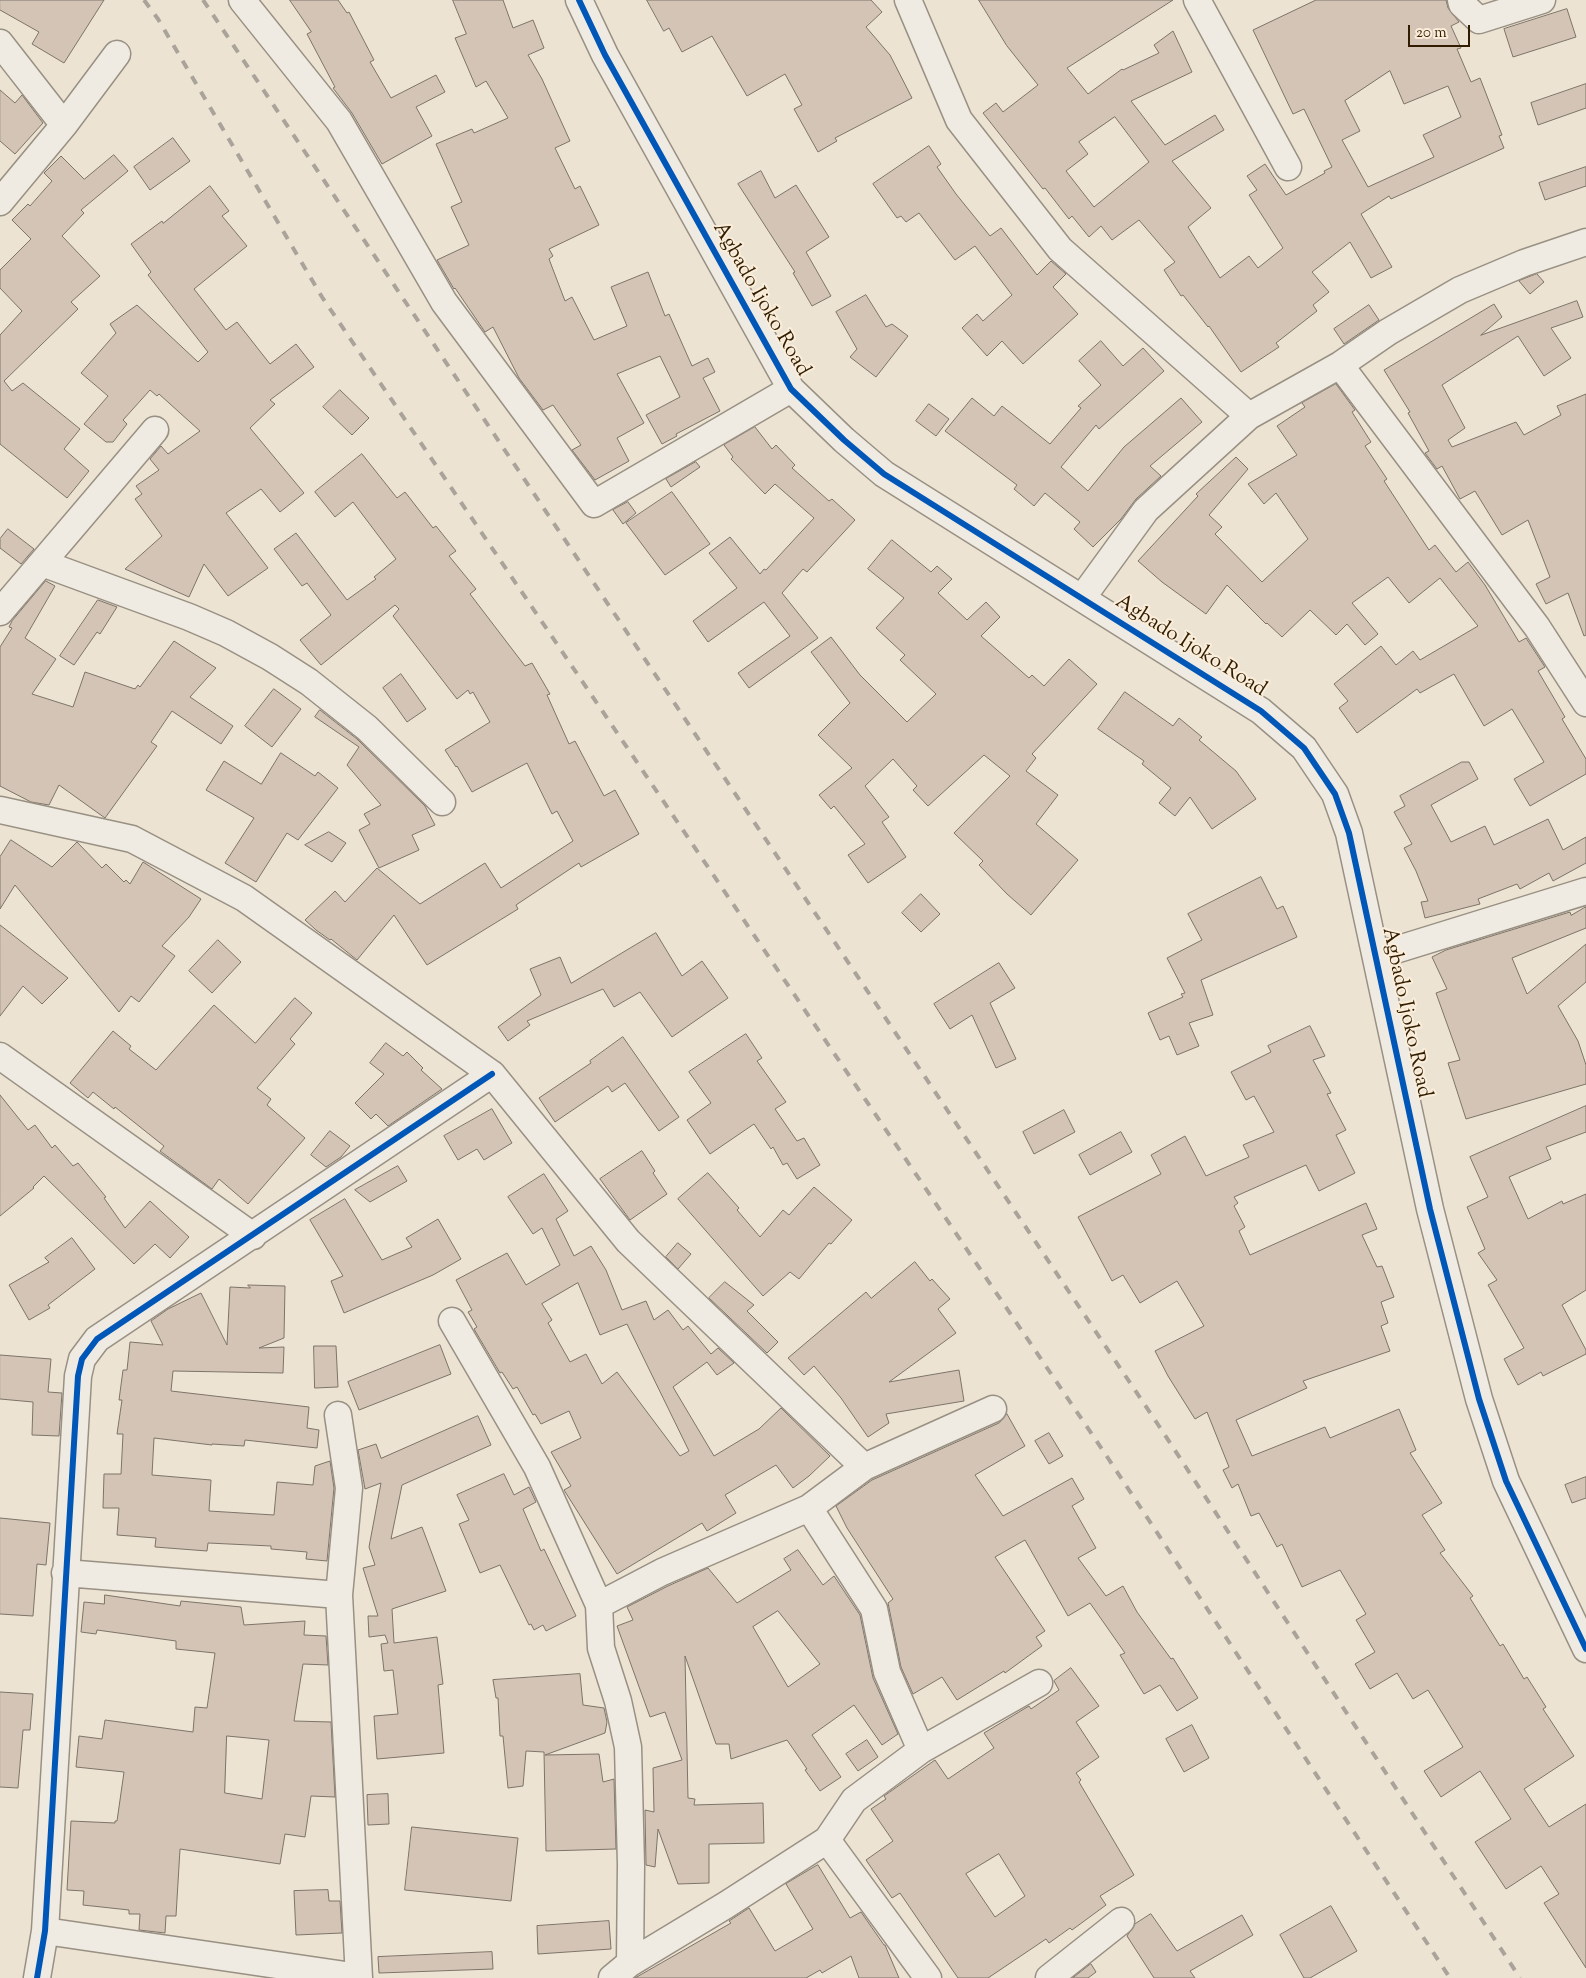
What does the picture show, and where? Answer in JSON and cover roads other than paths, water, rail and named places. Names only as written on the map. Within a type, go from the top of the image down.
[{"type":"street","points":[[242,0],[339,121],[444,302],[594,504],[790,390]]},
{"type":"street","name":"Agbado Ijoko Road","points":[[579,0],[605,55],[790,390],[884,474],[1261,711],[1304,748],[1335,794],[1349,833],[1430,1209],[1490,1437],[1506,1481],[1586,1649]]},
{"type":"street","points":[[908,0],[959,120],[1060,249],[1249,416]]},
{"type":"street","points":[[1197,0],[1288,167]]},
{"type":"street","points":[[1460,0],[1479,20],[1542,0]]},
{"type":"street","points":[[0,43],[64,125]]},
{"type":"street","points":[[0,202],[64,125],[117,54]]},
{"type":"street","points":[[1082,598],[1146,510],[1249,416],[1340,365],[1388,332],[1460,290],[1524,263],[1586,242]]},
{"type":"street","points":[[1340,365],[1537,627],[1586,703]]},
{"type":"street","points":[[0,612],[155,430]]},
{"type":"street","points":[[42,564],[226,632],[270,657],[309,682],[367,728],[442,802]]},
{"type":"street","points":[[0,810],[132,839],[244,898],[492,1074],[628,1241],[864,1467]]},
{"type":"street","points":[[1376,956],[1586,891]]},
{"type":"street","points":[[0,1056],[253,1236]]},
{"type":"street","points":[[37,1978],[46,1931],[65,1573],[78,1376],[82,1359],[97,1339],[492,1074]]},
{"type":"street","points":[[452,1321],[537,1467],[599,1605],[601,1648],[618,1701],[628,1747],[631,1865],[621,1971]]},
{"type":"street","points":[[599,1605],[662,1572],[809,1508],[864,1467],[993,1409]]},
{"type":"street","points":[[46,1931],[359,1977],[339,1595],[349,1488],[338,1415]]},
{"type":"street","points":[[809,1508],[874,1609],[887,1672],[921,1750]]},
{"type":"street","points":[[65,1573],[339,1595]]},
{"type":"street","points":[[621,1971],[827,1840],[854,1800],[921,1750],[1039,1683]]},
{"type":"street","points":[[827,1840],[928,1978]]},
{"type":"street","points":[[1049,1978],[1122,1921]]},
{"type":"railway","points":[[144,0],[158,19],[322,297],[1104,1452],[1450,1978]]},
{"type":"railway","points":[[203,0],[1159,1426],[1520,1978]]}]
